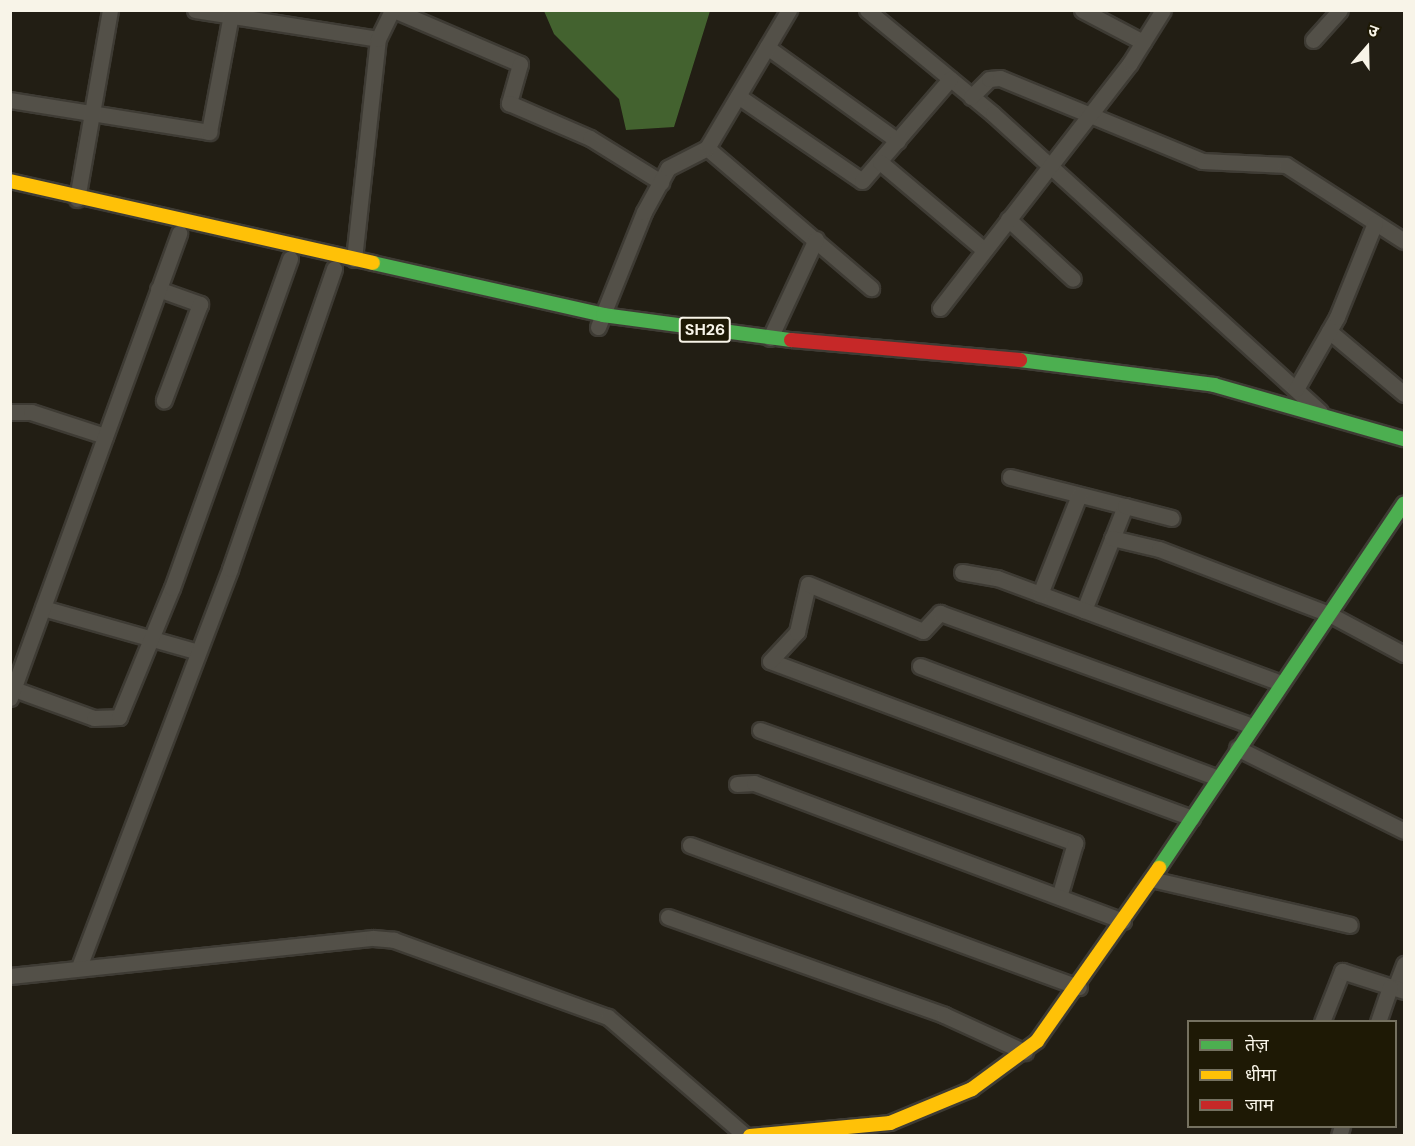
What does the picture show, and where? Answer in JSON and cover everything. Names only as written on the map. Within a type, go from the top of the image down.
[{"type":"main road","name":"SH26","points":[[10,181],[77,199],[354,259],[685,341],[1207,396],[1258,406],[1404,454]]},
{"type":"main road","name":"SH26","points":[[33,202],[334,269],[601,321],[1066,364],[1214,385],[1404,439]]},
{"type":"main road","points":[[748,1136],[890,1123],[972,1089],[1025,1052],[1079,987],[1237,748],[1404,504]]},
{"type":"street","points":[[77,199],[110,10]]},
{"type":"street","points":[[195,10],[239,13],[378,39]]},
{"type":"street","points":[[354,259],[378,39],[393,10],[520,64],[508,103],[590,138],[661,182]]},
{"type":"street","points":[[601,321],[668,168],[707,148],[789,10]]},
{"type":"street","points":[[867,10],[971,97],[1346,435]]},
{"type":"street","points":[[1082,10],[1143,42]]},
{"type":"street","points":[[940,308],[1046,166],[1088,116],[1143,42],[1163,10]]},
{"type":"street","points":[[1313,40],[1340,10]]},
{"type":"street","points":[[10,100],[91,111],[209,132],[239,13]]},
{"type":"street","points":[[767,47],[898,141]]},
{"type":"street","points":[[971,97],[989,79],[1000,78],[1202,161],[1294,168],[1404,241]]},
{"type":"street","points":[[738,96],[860,181],[880,162],[950,79]]},
{"type":"street","points":[[707,148],[871,288]]},
{"type":"street","points":[[880,162],[984,250]]},
{"type":"street","points":[[1008,219],[1073,279]]},
{"type":"street","points":[[1296,389],[1329,331],[1375,223]]},
{"type":"street","points":[[179,233],[12,693],[112,720],[127,705],[290,259]]},
{"type":"street","points":[[770,338],[816,239]]},
{"type":"street","points":[[79,967],[198,652],[334,269]]},
{"type":"street","points":[[158,288],[200,304],[164,400]]},
{"type":"street","points":[[1329,331],[1404,394]]},
{"type":"street","points":[[10,412],[31,412],[105,436]]},
{"type":"street","points":[[1010,477],[1171,518]]},
{"type":"street","points":[[1040,594],[1078,495]]},
{"type":"street","points":[[1084,610],[1125,506]]},
{"type":"street","points":[[1112,538],[1159,549],[1329,614],[1404,654]]},
{"type":"street","points":[[962,572],[997,578],[1281,683]]},
{"type":"street","points":[[1191,818],[770,661],[797,632],[808,584],[922,631],[940,613],[1252,726]]},
{"type":"street","points":[[43,608],[198,652]]},
{"type":"street","points":[[920,666],[1218,778]]},
{"type":"street","points":[[760,730],[1075,843],[1059,897]]},
{"type":"street","points":[[1237,748],[1404,831]]},
{"type":"street","points":[[737,784],[754,783],[1123,921]]},
{"type":"street","points":[[690,845],[1079,987]]},
{"type":"street","points":[[1151,879],[1350,925]]},
{"type":"street","points":[[668,917],[944,1016],[1025,1052]]},
{"type":"street","points":[[10,976],[373,938],[394,940],[608,1017],[748,1136]]},
{"type":"street","points":[[1379,1020],[1397,989],[1404,964]]},
{"type":"street","points":[[1323,1020],[1341,971],[1397,989]]},
{"type":"shaded area","points":[[544,11],[710,11],[674,127],[626,130],[619,99],[554,34]]},
{"type":"traffic: fast","points":[[373,263],[603,315],[791,340]]},
{"type":"traffic: fast","points":[[1020,360],[1214,385],[1404,439]]},
{"type":"traffic: fast","points":[[1159,868],[1404,504]]},
{"type":"traffic: slow","points":[[10,181],[373,263]]},
{"type":"traffic: slow","points":[[750,1136],[890,1123],[972,1089],[1037,1041],[1159,868]]},
{"type":"traffic: jam","points":[[791,340],[1020,360]]}]
